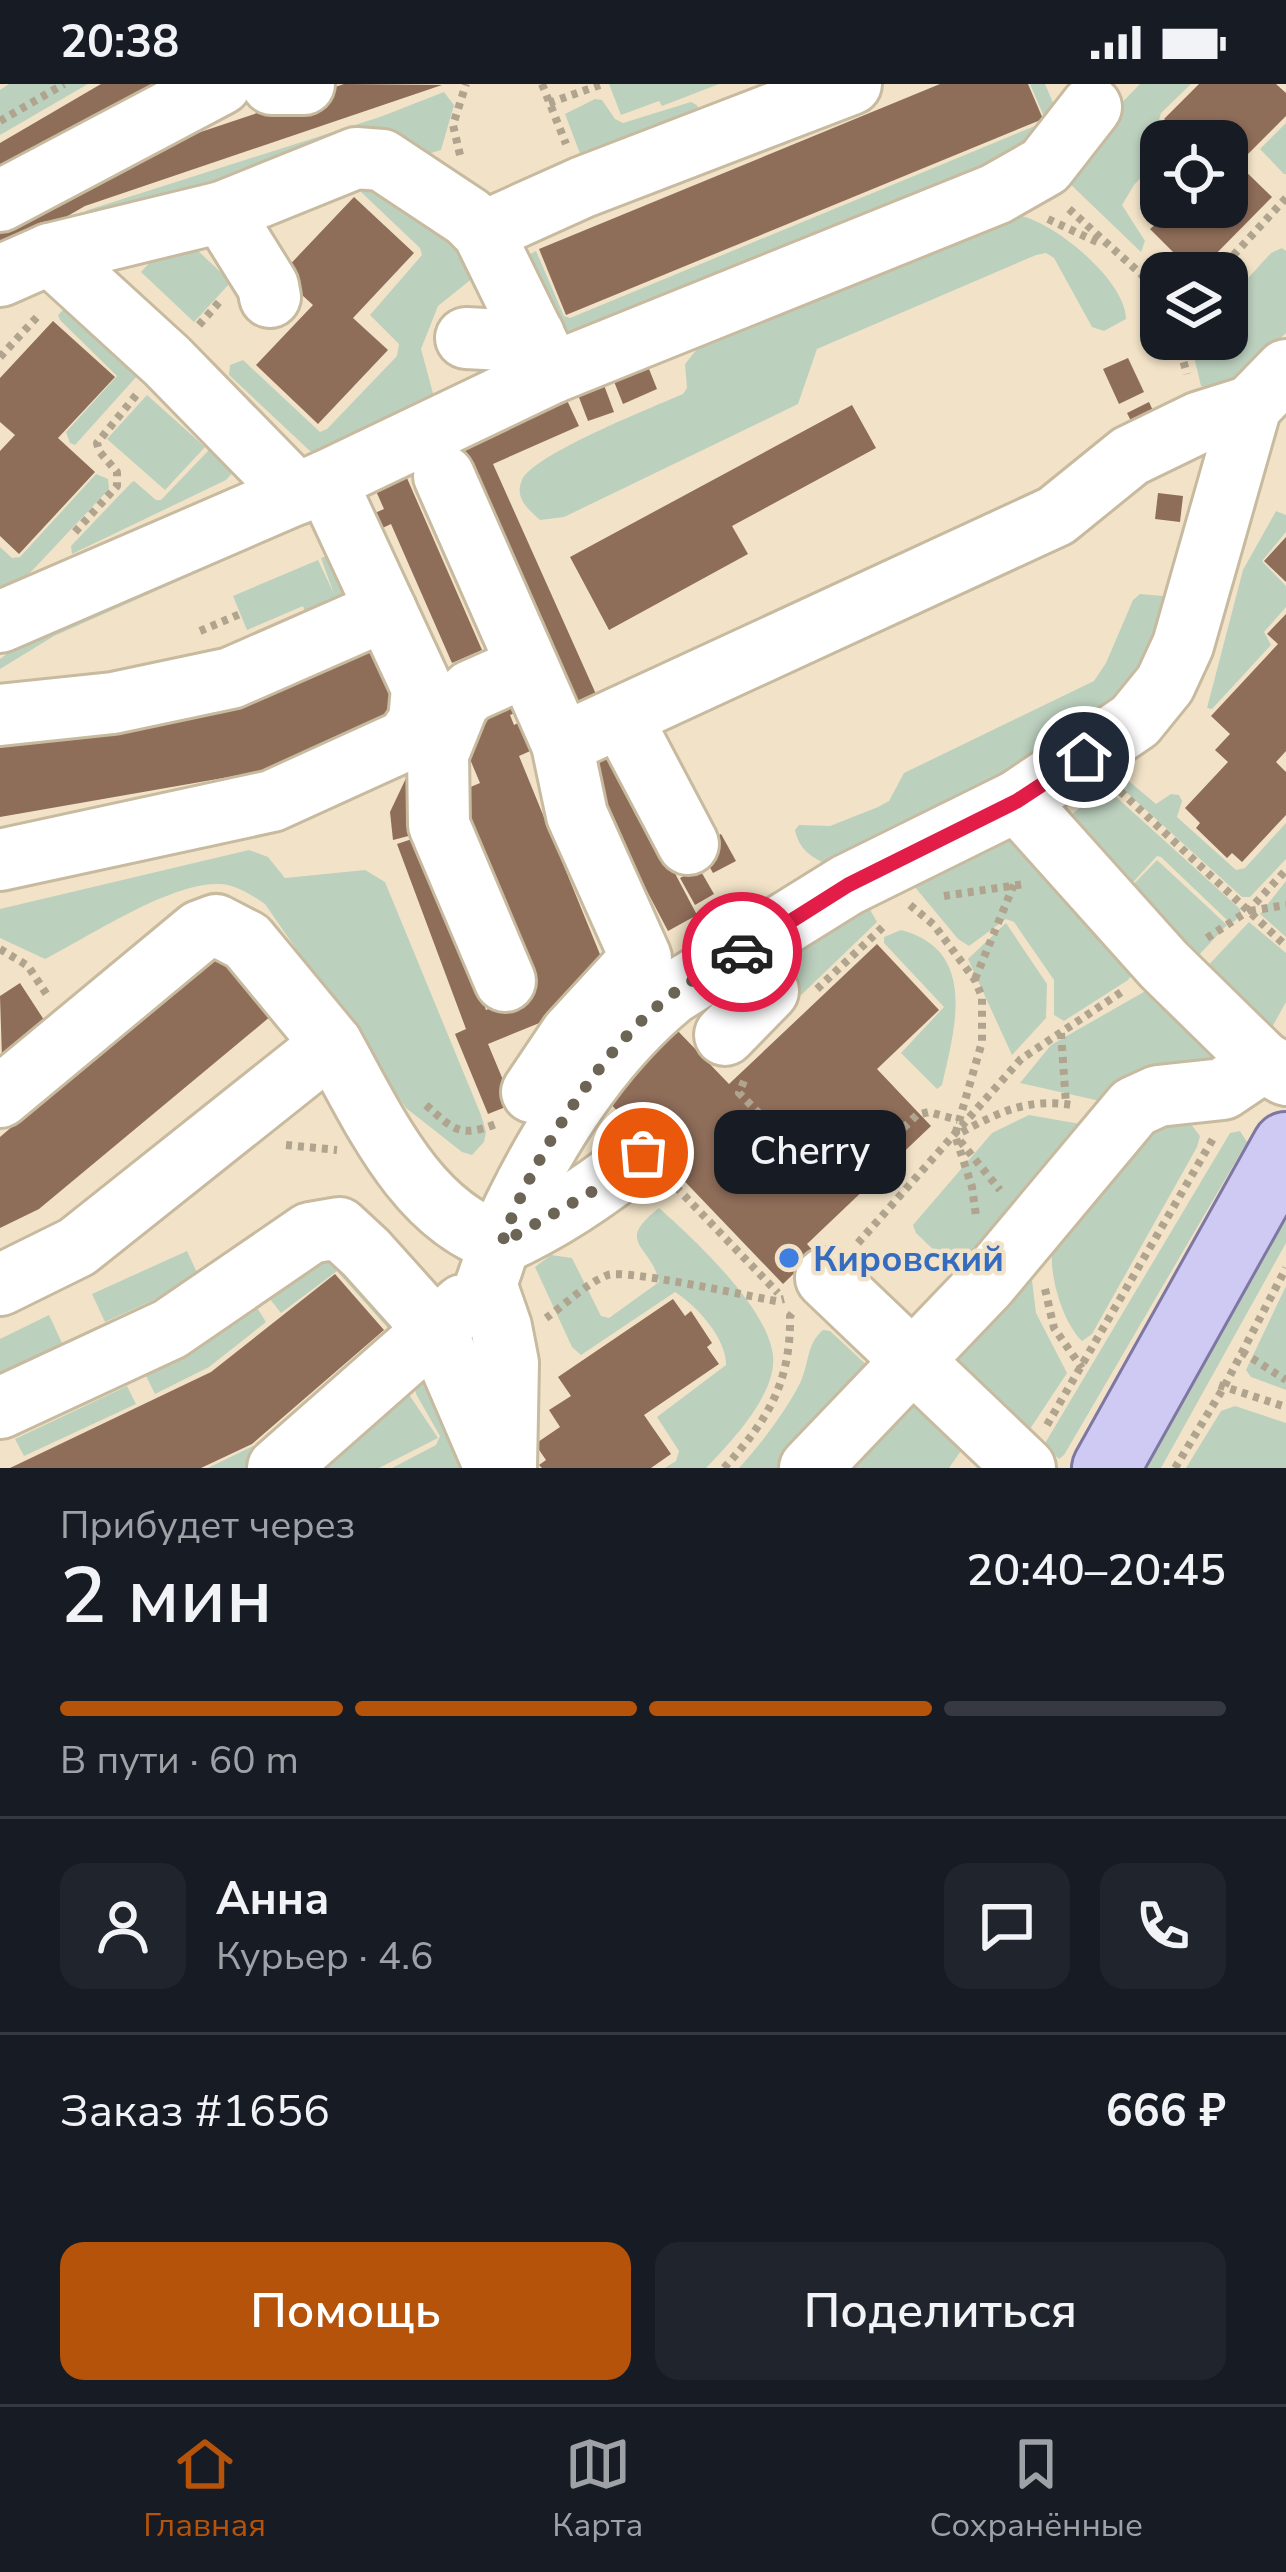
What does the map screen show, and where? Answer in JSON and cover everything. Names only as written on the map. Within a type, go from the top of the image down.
[{"type":"main road","points":[[1106,1468],[1286,1146]]},
{"type":"street","points":[[0,201],[221,84]]},
{"type":"street","points":[[272,84],[304,84]]},
{"type":"street","points":[[483,232],[851,84]]},
{"type":"street","points":[[0,622],[311,488],[543,354],[996,194],[1045,166],[1094,92]]},
{"type":"street","points":[[25,265],[222,212],[356,158],[382,160],[483,232],[543,354]]},
{"type":"street","points":[[222,212],[268,286],[269,296]]},
{"type":"street","points":[[0,860],[272,801],[406,740],[419,721],[422,688],[386,610],[311,488],[166,361],[25,265]]},
{"type":"street","points":[[466,338],[504,340],[543,354]]},
{"type":"street","points":[[562,744],[1056,516],[1130,456],[1269,388]]},
{"type":"street","points":[[494,1263],[514,1207],[596,1073],[651,1011],[672,994],[753,972],[869,902],[1025,839],[1084,757],[1135,722],[1165,684],[1183,645],[1269,388]]},
{"type":"street","points":[[444,476],[562,744],[577,815],[641,958]]},
{"type":"street","points":[[0,715],[113,703],[231,678],[386,610]]},
{"type":"street","points":[[505,981],[439,825],[438,754],[459,702],[471,691],[527,666]]},
{"type":"street","points":[[621,717],[688,844]]},
{"type":"street","points":[[810,1468],[1039,1224],[1094,1112],[1144,1099],[1223,1089],[1275,1068],[1163,965],[1099,897],[1025,839]]},
{"type":"street","points":[[515,1088],[641,958],[792,887],[869,902]]},
{"type":"street","points":[[0,1097],[200,931],[216,925],[248,941],[332,1044],[367,1106],[434,1203],[477,1235],[494,1263],[506,1347],[506,1468]]},
{"type":"street","points":[[737,1055],[753,972]]},
{"type":"street","points":[[0,1285],[77,1246],[332,1044]]},
{"type":"street","points":[[278,1468],[436,1331],[494,1263],[643,1153]]},
{"type":"street","points":[[0,1408],[170,1329],[310,1233],[339,1228],[436,1331],[495,1468]]},
{"type":"street","points":[[800,1297],[915,1360],[1024,1467]]},
{"type":"path","points":[[0,122],[64,84]]},
{"type":"path","points":[[542,84],[563,137]]},
{"type":"path","points":[[549,103],[604,84]]},
{"type":"path","points":[[1236,252],[1286,198]]},
{"type":"path","points":[[1060,200],[1140,273]]},
{"type":"path","points":[[73,534],[120,478],[99,451],[100,436],[166,361]]},
{"type":"path","points":[[1084,757],[1286,946]]},
{"type":"path","points":[[1025,839],[1099,897]]},
{"type":"path","points":[[986,1284],[972,1187],[955,1135],[982,1042],[982,997],[975,980],[934,925],[907,903],[1025,839]]},
{"type":"path","points":[[975,980],[1025,839]]},
{"type":"path","points":[[910,1186],[1021,1059],[1248,911],[1286,870]]},
{"type":"path","points":[[753,972],[790,1015],[869,902]]},
{"type":"path","points":[[1248,911],[1286,905]]},
{"type":"path","points":[[0,949],[28,967],[74,1038]]},
{"type":"path","points":[[1061,1032],[1094,1112]]},
{"type":"path","points":[[737,1055],[739,1093],[833,1188],[848,1181],[917,1115],[929,1112],[958,1120]]},
{"type":"path","points":[[417,1097],[463,1132],[472,1133],[515,1088]]},
{"type":"path","points":[[955,1135],[1004,1109],[1036,1102],[1094,1112]]},
{"type":"path","points":[[955,1135],[1004,1195],[1039,1224],[1047,1307],[1054,1328],[1082,1368]]},
{"type":"path","points":[[1024,1467],[1215,1135]]},
{"type":"path","points":[[643,1153],[800,1297]]},
{"type":"path","points":[[1175,1468],[1286,1268]]},
{"type":"path","points":[[506,1347],[608,1275],[631,1272],[776,1301],[800,1297]]},
{"type":"path","points":[[724,1468],[752,1438],[785,1380],[800,1297]]},
{"type":"path","points":[[1242,1351],[1286,1381]]},
{"type":"path","points":[[1224,1387],[1286,1407]]},
{"type":"green space","points":[[9,84],[88,84],[0,135],[0,90]]},
{"type":"green space","points":[[609,84],[719,84],[662,106],[659,101],[621,115]]},
{"type":"green space","points":[[1030,84],[1045,84],[1061,121],[1058,137],[569,341],[522,258],[536,251],[564,316],[570,318],[1042,123],[1045,119]]},
{"type":"green space","points":[[1140,84],[1191,84],[1159,120],[1140,120],[1140,179],[1122,205],[1145,241],[1141,252],[1065,179],[1062,164]]},
{"type":"green space","points":[[444,92],[454,105],[441,150],[428,154],[386,143],[71,220],[88,210]]},
{"type":"green space","points":[[602,100],[623,123],[691,102],[697,105],[706,128],[584,164],[565,114]]},
{"type":"green space","points":[[1286,123],[1286,174],[1284,174],[1260,149]]},
{"type":"green space","points":[[392,185],[484,269],[438,306],[421,349],[434,397],[321,453],[310,451],[229,375],[230,365],[243,360],[320,432],[397,356],[399,344],[370,315],[422,255],[361,192],[363,186]]},
{"type":"green space","points":[[1017,215],[1050,228],[1085,255],[1114,288],[1126,319],[1104,331],[1092,327],[1054,258],[1046,253],[1036,255],[817,349],[798,404],[564,517],[540,520],[524,503],[522,480],[547,458],[683,394],[685,364],[705,339]]},
{"type":"green space","points":[[178,232],[231,282],[194,322],[141,272]]},
{"type":"green space","points":[[1286,251],[1286,333],[1237,378],[1214,387],[1201,386],[1195,360],[1248,360],[1248,278],[1271,253]]},
{"type":"green space","points":[[77,296],[146,366],[75,445],[66,432],[117,376],[60,320],[58,315]]},
{"type":"green space","points":[[151,382],[207,442],[151,390]]},
{"type":"green space","points":[[147,395],[205,447],[165,490],[107,439]]},
{"type":"green space","points":[[208,443],[234,471],[226,480],[72,554],[71,546],[131,483],[161,500],[208,451]]},
{"type":"green space","points":[[96,474],[108,479],[109,489],[12,592],[0,594],[0,547],[12,558],[20,557]]},
{"type":"green space","points":[[1276,511],[1286,515],[1286,532],[1262,561],[1286,586],[1286,607],[1264,632],[1271,645],[1212,709],[1207,708],[1243,570]]},
{"type":"green space","points":[[310,516],[307,524],[54,636],[0,669],[0,659],[46,625]]},
{"type":"green space","points":[[340,551],[351,600],[312,629],[303,606],[247,630],[233,596],[318,560],[334,594],[321,558]]},
{"type":"green space","points":[[1140,594],[1163,596],[1176,605],[1130,688],[1070,744],[826,864],[802,847],[795,830],[799,825],[830,826],[878,807],[889,801],[904,773],[1094,681]]},
{"type":"green space","points":[[1118,772],[1156,804],[1171,794],[1179,795],[1177,817],[1236,870],[1245,868],[1286,823],[1286,859],[1250,897],[1242,897],[1113,780],[1112,773]]},
{"type":"green space","points":[[1104,786],[1240,909],[1234,922],[1161,857],[1125,891],[1060,825]]},
{"type":"green space","points":[[1022,833],[1135,969],[1128,980],[1064,1021],[1054,1015],[1054,980],[1014,922],[1006,919],[969,946],[914,886]]},
{"type":"green space","points":[[249,850],[268,857],[285,878],[365,870],[385,882],[481,1115],[484,1142],[472,1155],[406,1108],[265,904],[238,888],[201,885],[179,891],[45,959],[0,938],[0,909]]},
{"type":"green space","points":[[1157,860],[1227,925],[1197,957],[1127,891]]},
{"type":"green space","points":[[1286,881],[1286,937],[1260,914]]},
{"type":"green space","points":[[868,906],[877,922],[799,997],[791,996],[763,960]]},
{"type":"green space","points":[[1249,922],[1286,953],[1286,1002],[1270,1031],[1202,972]]},
{"type":"green space","points":[[1006,923],[1047,984],[1046,1018],[1012,1055],[968,959]]},
{"type":"green space","points":[[901,930],[925,940],[942,955],[951,973],[955,1016],[942,1085],[937,1089],[901,1053],[944,1007],[884,943],[884,937]]},
{"type":"green space","points":[[1156,985],[1240,1059],[1109,1103],[1020,1083],[1051,1045]]},
{"type":"green space","points":[[1029,1115],[1086,1125],[965,1280],[913,1225],[992,1133]]},
{"type":"green space","points":[[1187,1119],[1200,1136],[1197,1147],[1092,1334],[1082,1341],[1062,1309],[1054,1281],[1056,1234],[1126,1130]]},
{"type":"green space","points":[[1240,1131],[1247,1142],[1059,1459],[1044,1445],[1230,1133]]},
{"type":"green space","points":[[1286,1194],[1286,1243],[1161,1468],[1131,1468]]},
{"type":"green space","points":[[659,1208],[744,1297],[768,1337],[773,1356],[760,1402],[706,1468],[665,1468],[676,1461],[679,1451],[657,1417],[726,1365],[721,1344],[701,1314],[675,1292],[581,1355],[572,1347],[535,1267],[551,1255],[572,1258],[601,1316],[609,1318],[659,1282],[637,1237]]},
{"type":"green space","points":[[331,1250],[413,1341],[261,1468],[208,1468],[255,1445],[387,1335],[387,1327],[337,1271],[281,1313],[266,1294]]},
{"type":"green space","points":[[187,1251],[200,1279],[105,1322],[92,1294]]},
{"type":"green space","points":[[1031,1272],[1036,1313],[1067,1373],[1028,1432],[950,1354]]},
{"type":"green space","points":[[1286,1286],[1286,1390],[1251,1377],[1246,1370]]},
{"type":"green space","points":[[256,1306],[266,1322],[209,1367],[155,1394],[146,1376],[199,1349]]},
{"type":"green space","points":[[49,1315],[62,1343],[0,1373],[0,1339]]},
{"type":"green space","points":[[823,1330],[830,1331],[872,1370],[790,1468],[739,1468],[788,1404]]},
{"type":"green space","points":[[421,1380],[433,1380],[472,1468],[392,1468],[436,1445],[440,1436],[416,1394],[415,1386]]},
{"type":"green space","points":[[127,1386],[136,1404],[24,1456],[15,1439]]},
{"type":"green space","points":[[911,1386],[967,1442],[949,1468],[851,1468]]},
{"type":"green space","points":[[406,1390],[438,1438],[379,1468],[315,1468]]},
{"type":"green space","points":[[1235,1406],[1286,1423],[1286,1468],[1186,1468],[1221,1411]]},
{"type":"building","points":[[101,84],[173,84],[0,185],[0,143]]},
{"type":"building","points":[[344,84],[442,85],[85,206],[0,255],[0,215],[72,175]]},
{"type":"building","points":[[940,84],[1028,84],[1043,119],[566,315],[539,249]]},
{"type":"building","points":[[1199,84],[1276,84],[1286,93],[1286,116],[1248,154],[1248,120],[1164,119]]},
{"type":"building","points":[[1248,174],[1272,197],[1248,221]]},
{"type":"building","points":[[354,197],[414,253],[353,318],[388,350],[318,424],[256,365],[313,305],[280,275]]},
{"type":"building","points":[[1241,228],[1218,252],[1173,252],[1150,229]]},
{"type":"building","points":[[53,321],[115,377],[58,438],[95,472],[19,554],[0,536],[0,451],[15,435],[0,422],[0,378]]},
{"type":"building","points":[[1128,358],[1144,392],[1119,404],[1103,369]]},
{"type":"building","points":[[647,364],[657,389],[623,404],[613,379]]},
{"type":"building","points":[[601,377],[614,412],[588,421],[575,387]]},
{"type":"building","points":[[565,396],[579,426],[493,464],[604,712],[575,725],[451,447]]},
{"type":"building","points":[[1149,402],[1160,426],[1139,437],[1127,413]]},
{"type":"building","points":[[852,405],[876,448],[732,526],[748,554],[609,630],[570,557]]},
{"type":"building","points":[[403,469],[482,650],[452,663],[391,524],[374,532],[368,516],[384,509],[372,482]]},
{"type":"building","points":[[1158,493],[1183,496],[1180,522],[1155,519]]},
{"type":"building","points":[[1286,537],[1286,582],[1264,561]]},
{"type":"building","points":[[1286,614],[1286,751],[1276,762],[1286,772],[1286,815],[1242,862],[1232,853],[1227,858],[1196,828],[1200,823],[1185,808],[1228,762],[1215,750],[1230,734],[1211,716],[1278,644],[1267,634]]},
{"type":"building","points":[[377,638],[408,706],[274,769],[0,817],[0,738]]},
{"type":"building","points":[[505,689],[515,713],[510,715],[514,725],[526,719],[537,748],[519,756],[606,969],[576,981],[586,1004],[488,1044],[513,1104],[488,1114],[455,1034],[466,1029],[397,844],[421,836],[486,1010],[535,990],[454,794],[480,783],[459,733],[487,722],[477,700]]},
{"type":"building","points":[[607,745],[697,915],[668,931],[578,760]]},
{"type":"building","points":[[408,774],[425,781],[420,833],[393,840],[390,812]]},
{"type":"building","points":[[721,834],[736,861],[713,873],[698,846]]},
{"type":"building","points":[[699,868],[714,894],[695,905],[680,878]]},
{"type":"building","points":[[227,942],[283,1006],[39,1209],[0,1228],[0,1137]]},
{"type":"building","points":[[877,944],[939,1010],[877,1069],[931,1126],[807,1244],[815,1253],[783,1284],[603,1096],[675,1028],[729,1084]]},
{"type":"building","points":[[20,983],[46,1023],[21,1038],[25,1044],[2,1059],[0,996]]},
{"type":"building","points":[[335,1274],[384,1330],[252,1444],[201,1468],[10,1468],[211,1372]]},
{"type":"building","points":[[673,1299],[685,1316],[691,1311],[712,1343],[707,1347],[719,1364],[644,1415],[671,1454],[651,1468],[542,1468],[539,1465],[546,1460],[535,1444],[560,1427],[549,1410],[571,1396],[558,1377]]},
{"type":"way so far","points":[[643,1153],[602,1186],[502,1243],[514,1207],[585,1086],[651,1011],[742,952]]},
{"type":"place","name":"Cherry","points":[[643,1153]]},
{"type":"place","name":"Кировский","points":[[789,1258]]},
{"type":"route","points":[[742,952],[848,885],[1017,801],[1084,757]]}]
